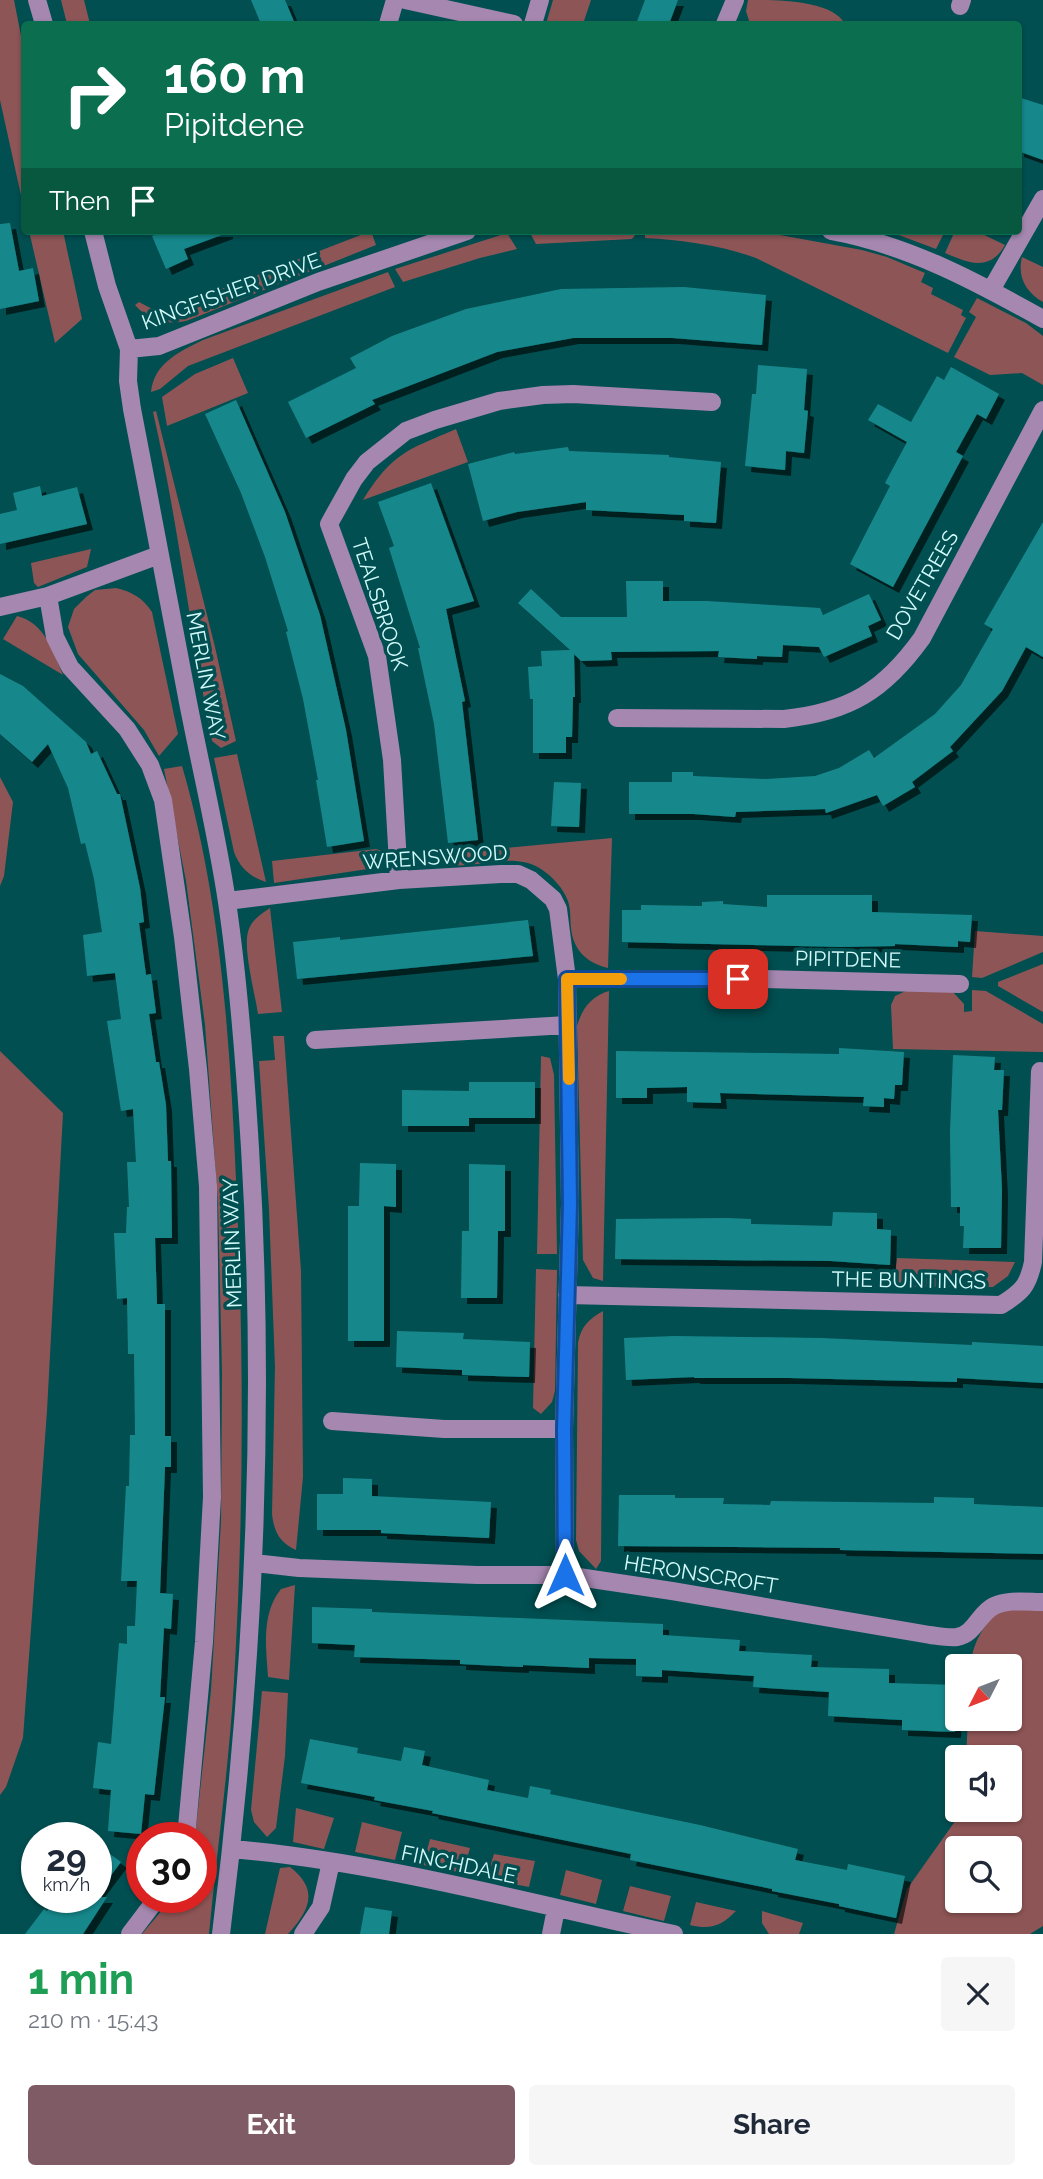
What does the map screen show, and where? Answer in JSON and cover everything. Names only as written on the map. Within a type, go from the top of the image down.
[{"type":"street","points":[[37,0],[43,21]]},
{"type":"street","points":[[389,21],[395,0]]},
{"type":"street","points":[[405,0],[500,21]]},
{"type":"street","points":[[534,21],[540,0]]},
{"type":"street","points":[[726,21],[734,0]]},
{"type":"street","points":[[991,290],[1043,199]]},
{"type":"street","name":"MERLIN WAY","points":[[94,235],[107,286],[129,349],[128,381],[131,400],[227,901],[247,1098],[256,1243],[259,1383],[254,1563],[232,1849],[221,1934]]},
{"type":"street","name":"KINGFISHER DRIVE","points":[[129,349],[159,346],[318,282],[455,235]]},
{"type":"street","points":[[854,235],[907,251],[991,290],[1043,319]]},
{"type":"street","name":"TEALSBROOK","points":[[399,880],[392,760],[377,656],[329,524],[354,479],[367,462],[406,431],[499,401],[573,394],[712,402]]},
{"type":"street","name":"DOVETREES","points":[[617,718],[784,719],[832,710],[868,694],[900,667],[922,638],[1043,410]]},
{"type":"street","points":[[0,607],[48,596],[159,555]]},
{"type":"street","name":"MERLIN WAY","points":[[48,596],[55,637],[70,667],[127,729],[150,765],[163,800],[183,937],[208,1186],[212,1497],[204,1642],[187,1822]]},
{"type":"street","name":"WRENSWOOD","points":[[227,901],[399,880],[501,874],[518,874],[531,880],[553,899],[558,909],[567,979],[570,1089],[564,1429],[565,1575]]},
{"type":"street","name":"PIPITDENE","points":[[567,979],[763,979],[960,984]]},
{"type":"street","points":[[315,1040],[567,1025]]},
{"type":"street","name":"THE BUNTINGS","points":[[567,1295],[1001,1305],[1017,1295],[1029,1282],[1033,1262],[1040,1071]]},
{"type":"street","points":[[332,1421],[444,1429],[564,1429]]},
{"type":"street","name":"HERONSCROFT","points":[[254,1563],[299,1568],[449,1574],[565,1575],[958,1637],[971,1630],[981,1616],[994,1605],[1043,1602]]},
{"type":"street","name":"FINCHDALE","points":[[232,1849],[331,1862],[485,1891],[674,1934]]},
{"type":"street","points":[[303,1934],[321,1907],[331,1862]]},
{"type":"street","points":[[551,1934],[556,1909]]},
{"type":"street","points":[[130,1934],[146,1913]]},
{"type":"shaded area","points":[[0,0],[14,0],[21,36],[21,195],[0,100]]},
{"type":"shaded area","points":[[61,0],[84,0],[89,21],[66,21]]},
{"type":"shaded area","points":[[553,0],[591,0],[584,21],[547,21]]},
{"type":"shaded area","points":[[748,0],[788,1],[828,10],[842,21],[749,21],[746,11]]},
{"type":"shaded area","points":[[30,235],[64,235],[82,319],[55,343]]},
{"type":"shaded area","points":[[361,235],[372,235],[376,245],[189,320],[173,323],[159,321],[135,305],[139,302],[154,310],[167,310]]},
{"type":"shaded area","points":[[501,235],[508,235],[517,249],[403,282],[395,269]]},
{"type":"shaded area","points":[[531,235],[635,235],[632,239],[536,244]]},
{"type":"shaded area","points":[[645,235],[780,235],[862,250],[925,273],[921,282],[933,288],[931,294],[963,310],[961,315],[966,318],[948,353],[756,258],[701,244],[645,238]]},
{"type":"shaded area","points":[[899,235],[943,235],[936,249]]},
{"type":"shaded area","points":[[953,235],[984,235],[1005,245],[993,259],[978,263],[945,253]]},
{"type":"shaded area","points":[[1022,257],[1043,267],[1043,302],[1032,294],[1024,283]]},
{"type":"shaded area","points":[[388,272],[395,287],[188,366],[160,389],[151,392],[162,366],[194,344]]},
{"type":"shaded area","points":[[977,298],[1026,323],[1043,336],[1043,385],[1022,373],[990,375],[954,357],[976,317],[969,312]]},
{"type":"shaded area","points":[[233,358],[248,393],[167,426],[162,397],[195,374]]},
{"type":"shaded area","points":[[156,411],[236,741],[221,748],[212,741],[170,494],[153,412]]},
{"type":"shaded area","points":[[456,429],[468,462],[363,500],[383,472],[403,454]]},
{"type":"shaded area","points":[[91,549],[87,567],[38,587],[34,583],[31,563]]},
{"type":"shaded area","points":[[116,588],[136,596],[152,612],[178,734],[159,756],[144,730],[78,654],[68,627],[74,609],[86,597],[95,590]]},
{"type":"shaded area","points":[[17,616],[41,631],[63,675],[3,639]]},
{"type":"shaded area","points":[[237,754],[266,882],[246,871],[234,852],[214,758]]},
{"type":"shaded area","points":[[182,766],[195,816],[215,919],[231,1076],[240,1305],[240,1556],[232,1713],[217,1860],[217,1822],[197,1822],[211,1690],[221,1521],[222,1372],[218,1203],[205,1025],[186,881],[164,769]]},
{"type":"shaded area","points":[[0,777],[13,802],[4,876],[0,886]]},
{"type":"shaded area","points":[[612,838],[608,968],[594,963],[578,949],[572,936],[570,908],[566,896],[557,883],[541,869],[514,861],[470,865],[443,864],[431,859],[429,855]]},
{"type":"shaded area","points":[[376,849],[385,852],[368,869],[274,883],[272,861]]},
{"type":"shaded area","points":[[270,908],[282,1012],[258,1014],[247,940],[251,924]]},
{"type":"shaded area","points":[[975,931],[1043,936],[1043,952],[982,978],[972,977]]},
{"type":"shaded area","points":[[1043,964],[1043,1012],[998,986],[998,982]]},
{"type":"shaded area","points":[[908,990],[953,992],[964,1004],[964,1012],[972,1011],[972,990],[986,991],[1043,1024],[1043,1052],[893,1049],[891,1005],[895,996]]},
{"type":"shaded area","points":[[609,991],[603,1281],[593,1278],[583,1260],[577,1026],[588,1004]]},
{"type":"shaded area","points":[[273,1036],[284,1036],[301,1271],[303,1477],[296,1550],[279,1536],[272,1514],[275,1367],[269,1209],[259,1061],[275,1060]]},
{"type":"shaded area","points":[[0,1051],[63,1113],[47,1411],[23,1738],[6,1787],[0,1795]]},
{"type":"shaded area","points":[[541,1056],[550,1058],[554,1075],[557,1254],[537,1254]]},
{"type":"shaded area","points":[[897,1258],[1015,1262],[1008,1276],[993,1287],[893,1287]]},
{"type":"shaded area","points":[[536,1269],[557,1270],[555,1391],[552,1402],[541,1414],[533,1408]]},
{"type":"shaded area","points":[[603,1311],[601,1561],[596,1569],[579,1551],[576,1540],[578,1343],[586,1324]]},
{"type":"shaded area","points":[[295,1585],[289,1680],[268,1677],[266,1631],[270,1609],[281,1589]]},
{"type":"shaded area","points":[[1043,1607],[1043,1926],[1030,1934],[894,1934],[907,1889],[954,1822],[1022,1822],[1022,1745],[967,1745],[967,1731],[1022,1731],[1022,1654],[973,1654],[979,1636],[997,1611]]},
{"type":"shaded area","points":[[262,1691],[288,1693],[285,1756],[276,1828],[267,1837],[254,1822],[251,1810]]},
{"type":"shaded area","points":[[296,1808],[334,1818],[324,1849],[293,1842]]},
{"type":"shaded area","points":[[362,1822],[402,1832],[395,1860],[355,1852]]},
{"type":"shaded area","points":[[430,1839],[470,1848],[463,1873],[423,1865]]},
{"type":"shaded area","points":[[494,1854],[535,1861],[529,1887],[486,1879]]},
{"type":"shaded area","points":[[290,1867],[305,1884],[308,1892],[306,1909],[288,1934],[265,1934],[280,1868]]},
{"type":"shaded area","points":[[566,1870],[602,1880],[596,1904],[560,1895]]},
{"type":"shaded area","points":[[630,1886],[671,1896],[664,1921],[623,1911]]},
{"type":"shaded area","points":[[696,1902],[736,1911],[715,1926],[690,1925]]},
{"type":"shaded area","points":[[762,1911],[803,1923],[799,1934],[769,1934],[762,1923]]},
{"type":"shaded area","points":[[160,1913],[211,1913],[209,1934],[142,1934]]},
{"type":"building","points":[[251,0],[285,0],[294,21],[260,21]]},
{"type":"building","points":[[645,0],[678,0],[670,21],[637,21]]},
{"type":"building","points":[[1022,98],[1043,105],[1043,160],[1022,152]]},
{"type":"building","points":[[10,223],[19,271],[33,268],[39,301],[0,309],[0,224]]},
{"type":"building","points":[[222,235],[184,249],[188,259],[166,269],[152,236]]},
{"type":"building","points":[[684,287],[766,295],[762,345],[673,338],[573,338],[497,352],[372,400],[375,404],[306,438],[288,402],[356,368],[350,358],[392,336],[466,309],[561,289]]},
{"type":"building","points":[[758,365],[807,369],[804,410],[808,411],[804,453],[786,451],[785,470],[745,466],[752,394],[756,394]]},
{"type":"building","points":[[951,367],[999,394],[986,419],[977,414],[956,452],[963,456],[893,587],[850,564],[890,486],[885,483],[907,442],[868,420],[878,404],[911,422],[937,376],[944,380]]},
{"type":"building","points":[[236,400],[285,512],[320,615],[346,730],[364,841],[327,847],[318,780],[303,699],[286,632],[288,631],[241,493],[205,414]]},
{"type":"building","points":[[568,447],[569,451],[669,455],[721,462],[716,523],[684,521],[684,515],[586,510],[586,502],[517,512],[483,521],[468,464],[514,452]]},
{"type":"building","points":[[431,483],[474,601],[446,609],[465,701],[462,702],[478,840],[448,843],[434,724],[420,648],[389,548],[394,546],[378,502]]},
{"type":"building","points":[[40,486],[42,496],[77,487],[87,524],[0,544],[0,514],[17,510],[13,493]]},
{"type":"building","points":[[1043,522],[1043,657],[1026,647],[1002,691],[950,747],[953,751],[912,782],[915,787],[883,806],[877,795],[826,813],[825,809],[736,812],[735,817],[629,814],[629,782],[672,782],[672,772],[693,772],[693,776],[766,779],[815,776],[839,768],[869,750],[874,758],[935,714],[961,685],[993,629],[984,624]]},
{"type":"building","points":[[626,581],[663,581],[663,601],[820,608],[823,615],[869,594],[881,620],[868,626],[872,636],[824,657],[819,647],[783,645],[782,657],[757,656],[757,659],[718,657],[719,651],[611,652],[612,660],[581,661],[574,654],[572,737],[566,737],[566,753],[533,753],[533,699],[530,699],[528,667],[542,666],[541,651],[570,650],[518,603],[531,589],[561,617],[627,617]]},
{"type":"building","points":[[0,674],[23,686],[86,742],[91,754],[97,751],[117,794],[120,794],[140,888],[144,922],[139,923],[146,975],[151,974],[156,1013],[149,1014],[166,1105],[168,1161],[171,1161],[172,1238],[155,1238],[157,1304],[165,1304],[165,1436],[171,1436],[171,1467],[165,1467],[160,1593],[173,1594],[171,1629],[164,1628],[160,1697],[165,1697],[154,1795],[145,1794],[142,1822],[126,1822],[126,1833],[112,1831],[112,1822],[109,1822],[111,1790],[93,1788],[98,1742],[111,1744],[119,1643],[127,1644],[127,1626],[135,1626],[137,1581],[121,1581],[126,1486],[129,1486],[130,1435],[135,1435],[134,1354],[128,1354],[127,1298],[117,1299],[114,1233],[126,1233],[129,1207],[127,1162],[136,1162],[133,1109],[121,1111],[107,1021],[121,1019],[115,973],[87,976],[83,935],[102,932],[94,879],[85,843],[81,844],[68,788],[48,744],[32,762],[0,734]]},
{"type":"building","points":[[554,782],[581,783],[579,827],[551,826]]},
{"type":"building","points":[[767,895],[872,895],[872,912],[972,915],[970,942],[958,941],[958,947],[895,944],[841,947],[622,942],[622,910],[641,910],[641,905],[702,906],[702,902],[723,901],[723,904],[767,907]]},
{"type":"building","points":[[528,920],[533,956],[297,979],[293,942],[340,937],[340,940]]},
{"type":"building","points":[[839,1048],[904,1052],[902,1085],[895,1085],[894,1099],[884,1098],[884,1107],[863,1106],[864,1097],[720,1093],[721,1103],[687,1102],[687,1087],[647,1088],[647,1098],[616,1098],[616,1051],[839,1054]]},
{"type":"building","points":[[953,1055],[995,1057],[994,1070],[1004,1070],[1002,1110],[998,1110],[1002,1190],[1001,1248],[963,1248],[964,1226],[960,1226],[960,1207],[951,1207]]},
{"type":"building","points":[[469,1082],[535,1082],[535,1118],[469,1118],[469,1126],[402,1126],[402,1090],[469,1091]]},
{"type":"building","points":[[360,1163],[396,1164],[396,1207],[384,1206],[384,1341],[348,1341],[348,1206],[359,1206]]},
{"type":"building","points":[[469,1164],[505,1165],[505,1231],[498,1231],[497,1298],[461,1298],[462,1231],[469,1231]]},
{"type":"building","points":[[833,1212],[877,1213],[877,1229],[891,1230],[890,1265],[831,1261],[615,1259],[616,1219],[727,1218],[751,1219],[751,1224],[832,1226]]},
{"type":"building","points":[[397,1331],[464,1333],[463,1339],[530,1342],[529,1377],[462,1375],[462,1370],[396,1367]]},
{"type":"building","points":[[674,1336],[1043,1346],[1043,1383],[957,1378],[957,1382],[694,1377],[626,1380],[624,1338]]},
{"type":"building","points":[[343,1478],[372,1479],[372,1496],[491,1502],[489,1538],[381,1533],[381,1530],[317,1530],[317,1494],[343,1494]]},
{"type":"building","points":[[619,1495],[724,1498],[723,1504],[770,1505],[771,1501],[934,1503],[934,1497],[974,1498],[974,1504],[1043,1507],[1043,1554],[840,1548],[618,1546]]},
{"type":"building","points":[[312,1607],[663,1624],[663,1635],[740,1640],[739,1651],[812,1655],[811,1667],[889,1669],[889,1683],[945,1685],[945,1731],[955,1732],[902,1730],[902,1720],[828,1716],[829,1692],[753,1687],[754,1676],[662,1670],[662,1677],[636,1676],[636,1659],[589,1658],[589,1668],[460,1664],[460,1660],[354,1657],[355,1645],[312,1643]]},
{"type":"building","points":[[310,1739],[358,1748],[357,1753],[401,1761],[404,1747],[425,1751],[422,1765],[489,1780],[487,1790],[528,1798],[530,1786],[551,1790],[550,1794],[700,1825],[798,1849],[795,1860],[847,1870],[848,1864],[905,1876],[896,1918],[630,1860],[631,1854],[301,1783]]},
{"type":"building","points":[[112,1856],[121,1862],[112,1874]]},
{"type":"building","points":[[365,1907],[392,1911],[389,1934],[360,1934]]},
{"type":"building","points":[[41,1913],[97,1913],[83,1934],[25,1934]]},
{"type":"slow traffic","points":[[569,1079],[567,979],[621,979]]},
{"type":"route","points":[[565,1575],[564,1429],[570,1204],[567,979],[738,979]]}]
